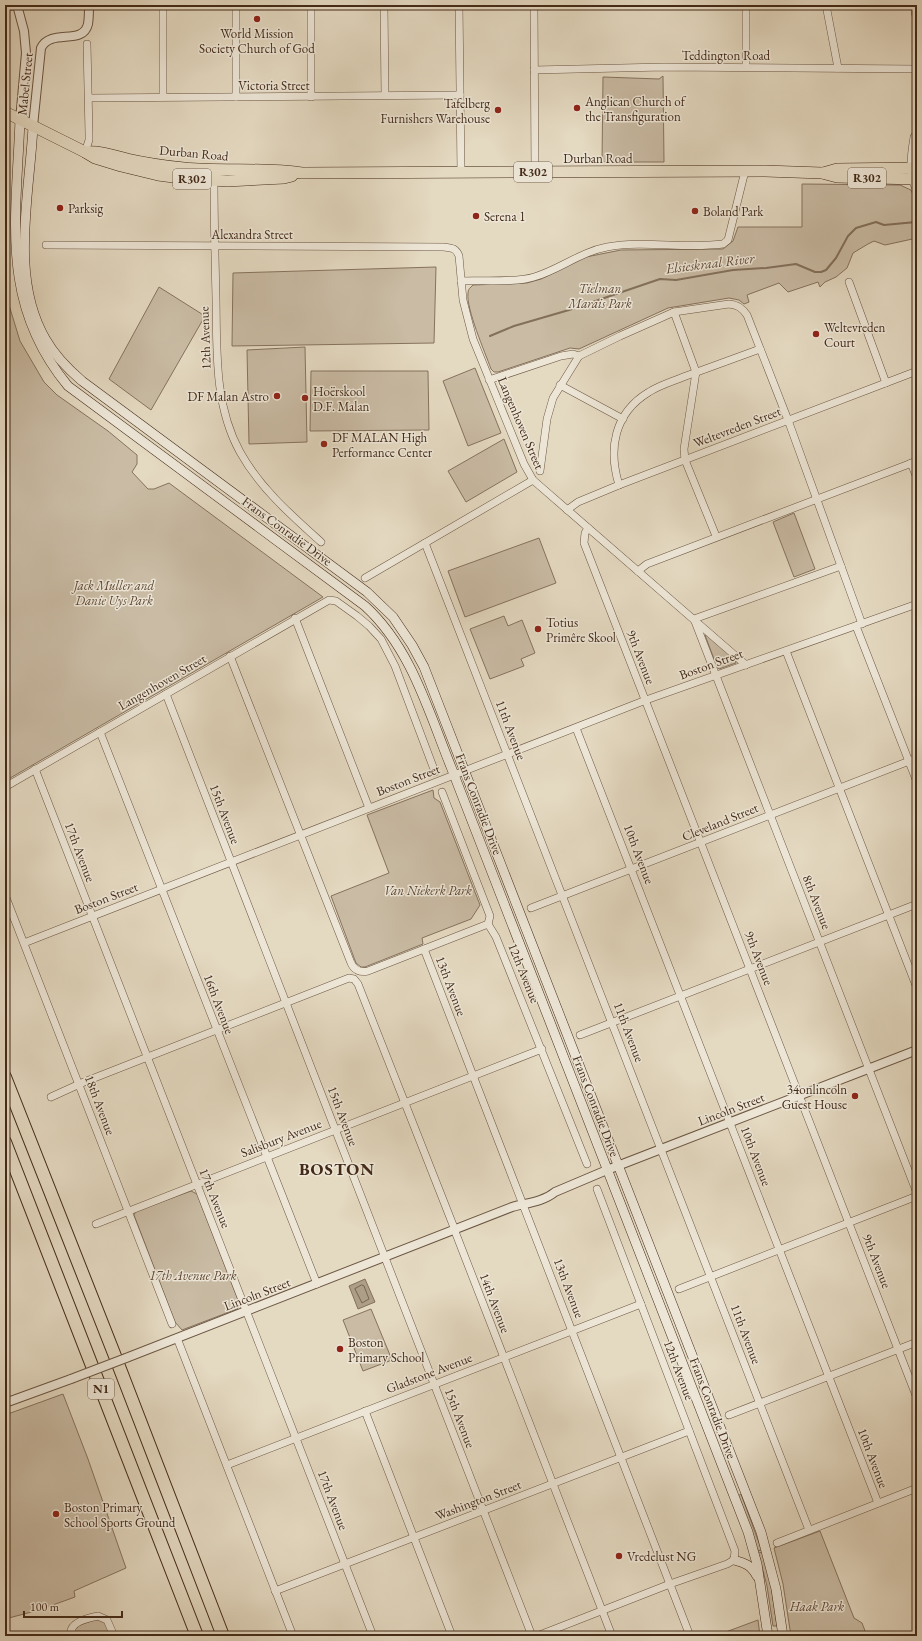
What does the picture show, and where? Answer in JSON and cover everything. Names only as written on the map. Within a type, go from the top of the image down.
[{"type":"highway","name":"N1","points":[[5,1077],[223,1636]]},
{"type":"highway","name":"N1","points":[[5,1142],[197,1636]]},
{"type":"highway","points":[[211,1606],[227,1636]]},
{"type":"main road","name":"Durban Road","points":[[5,112],[85,152],[97,151],[214,176],[283,170],[302,174],[746,171],[822,173],[837,177],[915,180]]},
{"type":"main road","name":"Frans Conradie Drive","points":[[20,120],[9,245],[12,289],[15,302],[34,344],[56,374],[74,391],[352,595],[371,612],[396,641],[410,664],[748,1532],[757,1564],[768,1636]]},
{"type":"main road","name":"Frans Conradie Drive","points":[[33,126],[24,245],[27,283],[38,324],[45,339],[55,354],[67,368],[82,381],[216,482],[360,587],[379,603],[397,623],[417,652],[761,1532],[776,1588],[783,1636]]},
{"type":"main road","name":"Durban Road","points":[[822,173],[837,169],[914,168]]},
{"type":"main road","points":[[9,245],[24,245]]},
{"type":"main road","points":[[734,1560],[750,1566],[761,1585]]},
{"type":"street","points":[[5,8],[17,5],[24,31],[26,52],[20,120]]},
{"type":"street","name":"Mabel Street","points":[[33,126],[41,48],[50,38],[76,36],[85,30],[88,22],[88,5]]},
{"type":"street","points":[[162,97],[163,5]]},
{"type":"street","points":[[236,5],[236,96]]},
{"type":"street","points":[[311,5],[311,97]]},
{"type":"street","points":[[384,5],[386,96]]},
{"type":"street","points":[[459,5],[461,172]]},
{"type":"street","points":[[534,5],[535,172]]},
{"type":"street","points":[[746,5],[746,67]]},
{"type":"street","points":[[826,5],[838,68]]},
{"type":"street","points":[[914,5],[917,23]]},
{"type":"street","points":[[85,152],[89,140],[87,44]]},
{"type":"street","name":"Teddington Road","points":[[534,70],[746,67],[917,69]]},
{"type":"street","name":"Victoria Street","points":[[89,98],[460,95]]},
{"type":"street","points":[[917,133],[914,137],[914,168],[917,191]]},
{"type":"street","points":[[460,281],[529,279],[581,255],[611,246],[723,244],[728,240],[746,171]]},
{"type":"street","name":"12th Avenue","points":[[214,176],[218,372],[222,400],[233,436],[240,452],[259,480],[278,503],[321,542]]},
{"type":"street","name":"Alexandra Street","points":[[46,245],[444,247],[454,248],[457,251]]},
{"type":"street","name":"Langenhoven Street","points":[[365,578],[533,480],[524,464],[473,339],[463,300],[460,281],[459,256],[457,251]]},
{"type":"street","points":[[849,282],[886,383]]},
{"type":"street","points":[[540,471],[547,419],[553,398],[579,356],[674,312],[729,304],[737,305],[742,308],[747,315],[788,420],[841,566],[859,625],[917,782]]},
{"type":"street","points":[[674,312],[696,372],[684,449],[685,460],[716,536]]},
{"type":"street","points":[[620,485],[614,465],[614,449],[617,434],[623,419],[632,406],[650,391],[696,372],[760,349]]},
{"type":"street","points":[[489,380],[561,356],[573,354],[579,356]]},
{"type":"street","name":"Weltevreden Street","points":[[567,510],[578,502],[620,485],[917,371]]},
{"type":"street","points":[[560,385],[623,419]]},
{"type":"street","points":[[638,571],[647,564],[716,536],[914,462],[917,478]]},
{"type":"street","points":[[533,480],[746,665]]},
{"type":"street","name":"9th Avenue","points":[[588,528],[585,533],[584,543],[700,842],[751,968],[799,1096],[917,1398]]},
{"type":"street","name":"11th Avenue","points":[[425,543],[809,1530]]},
{"type":"street","points":[[694,619],[841,566]]},
{"type":"street","name":"Langenhoven Street","points":[[5,787],[326,600],[336,601],[369,626],[381,639],[394,666],[435,772]]},
{"type":"street","name":"Boston Street","points":[[24,943],[646,700],[917,604]]},
{"type":"street","points":[[295,618],[369,808]]},
{"type":"street","name":"8th Avenue","points":[[694,619],[917,1195]]},
{"type":"street","points":[[786,651],[917,988]]},
{"type":"street","points":[[230,656],[351,964],[357,971],[368,971],[488,924]]},
{"type":"street","name":"15th Avenue","points":[[166,694],[532,1636]]},
{"type":"street","name":"10th Avenue","points":[[576,728],[878,1503]]},
{"type":"street","name":"16th Avenue","points":[[100,732],[317,1284]]},
{"type":"street","name":"Cleveland Street","points":[[532,908],[917,758]]},
{"type":"street","name":"17th Avenue","points":[[35,769],[373,1636]]},
{"type":"street","name":"12th Avenue","points":[[442,792],[488,912],[490,918],[488,924],[496,937],[587,1164]]},
{"type":"street","name":"18th Avenue","points":[[5,895],[172,1324]]},
{"type":"street","points":[[580,1035],[917,904]]},
{"type":"street","name":"13th Avenue","points":[[424,950],[474,1076],[521,1204],[572,1331],[690,1636]]},
{"type":"street","name":"14th Avenue","points":[[286,1004],[348,978],[354,979],[358,984],[612,1636]]},
{"type":"street","points":[[51,1097],[79,1084],[147,1057],[286,1004]]},
{"type":"street","name":"Salisbury Avenue","points":[[96,1224],[542,1049]]},
{"type":"street","name":"Lincoln Street","points":[[5,1403],[126,1358],[521,1204],[548,1196],[607,1170],[917,1050]]},
{"type":"street","name":"12th Avenue","points":[[597,1188],[735,1551],[734,1560]]},
{"type":"street","points":[[679,1289],[917,1195]]},
{"type":"street","name":"Gladstone Avenue","points":[[227,1465],[641,1304]]},
{"type":"street","points":[[177,1338],[293,1636]]},
{"type":"street","points":[[729,1415],[917,1342]]},
{"type":"street","points":[[365,1411],[452,1636]]},
{"type":"street","name":"Washington Street","points":[[276,1591],[690,1431]]},
{"type":"street","points":[[777,1543],[917,1488]]},
{"type":"street","points":[[537,1636],[734,1560]]},
{"type":"street","points":[[71,1636],[70,1630],[75,1624],[98,1616],[107,1620],[114,1636]]},
{"type":"green space","points":[[663,76],[664,162],[602,162],[603,77],[659,79]]},
{"type":"green space","name":"Tielman Marais Park","points":[[802,184],[900,185],[911,190],[917,203],[917,238],[885,245],[874,241],[868,244],[853,253],[847,268],[836,277],[825,282],[820,287],[818,282],[788,292],[779,283],[747,295],[749,302],[744,304],[739,300],[729,298],[668,308],[579,349],[570,348],[498,372],[494,372],[491,369],[476,331],[468,300],[469,289],[473,285],[527,283],[541,279],[586,257],[621,250],[723,249],[733,241],[738,227],[802,227]]},
{"type":"green space","points":[[436,267],[434,343],[232,346],[233,273]]},
{"type":"green space","points":[[159,287],[205,316],[151,410],[109,379]]},
{"type":"green space","name":"Jack Muller and Danie Uys Park","points":[[5,292],[20,341],[44,382],[57,395],[108,431],[137,455],[137,464],[132,472],[148,489],[154,489],[169,483],[323,597],[5,781]]},
{"type":"green space","name":"DF Malan Astro","points":[[305,347],[307,442],[249,444],[247,350]]},
{"type":"green space","points":[[475,368],[501,433],[468,446],[443,381]]},
{"type":"green space","points":[[311,371],[428,371],[429,430],[310,431]]},
{"type":"green space","points":[[504,439],[517,472],[466,502],[448,471]]},
{"type":"green space","points":[[794,513],[815,569],[794,577],[773,522]]},
{"type":"green space","points":[[539,538],[556,583],[465,617],[448,571]]},
{"type":"green space","points":[[504,616],[508,626],[522,620],[535,653],[521,659],[524,666],[490,679],[470,629]]},
{"type":"green space","points":[[705,635],[707,635],[735,660],[736,663],[719,669]]},
{"type":"green space","name":"Van Niekerk Park","points":[[433,790],[434,798],[440,802],[480,905],[471,919],[422,938],[423,944],[365,967],[361,967],[356,963],[331,896],[389,873],[367,815]]},
{"type":"green space","name":"17th Avenue Park","points":[[191,1191],[197,1194],[240,1305],[237,1309],[182,1330],[175,1322],[134,1215],[136,1211]]},
{"type":"green space","points":[[371,1309],[392,1360],[363,1371],[343,1320]]},
{"type":"green space","name":"Boston Primary School Sports Ground","points":[[63,1394],[88,1459],[126,1568],[74,1591],[75,1597],[39,1610],[5,1619],[5,1415]]},
{"type":"green space","points":[[741,1494],[762,1551],[757,1550],[738,1496]]},
{"type":"green space","name":"Haak Park","points":[[820,1531],[854,1618],[862,1623],[867,1636],[791,1636],[783,1584],[774,1548]]},
{"type":"green space","points":[[758,1552],[763,1553],[771,1585],[777,1626],[773,1626],[767,1586]]},
{"type":"green space","points":[[97,1619],[104,1621],[111,1636],[74,1636],[74,1629],[77,1626]]},
{"type":"green space","points":[[758,1620],[760,1636],[715,1636]]},
{"type":"water","points":[[365,1279],[375,1302],[358,1309],[349,1286]]},
{"type":"waterway","name":"Elsieskraal River","points":[[490,336],[514,326],[569,310],[660,279],[676,280],[733,270],[796,264],[815,272],[821,272],[826,270],[836,258],[848,236],[856,228],[876,222],[884,225],[916,222]]},
{"type":"place","name":"World Mission Society Church of God","points":[[257,19]]},
{"type":"place","name":"Anglican Church of the Transfiguration","points":[[577,108]]},
{"type":"place","name":"Tafelberg Furnishers Warehouse","points":[[498,110]]},
{"type":"place","name":"Parksig","points":[[60,208]]},
{"type":"place","name":"Boland Park","points":[[695,211]]},
{"type":"place","name":"Serena 1","points":[[476,216]]},
{"type":"place","name":"Weltevreden Court","points":[[816,334]]},
{"type":"place","name":"DF Malan Astro","points":[[277,396]]},
{"type":"place","name":"Hoërskool D.F. Malan","points":[[305,398]]},
{"type":"place","name":"DF MALAN High Performance Center","points":[[324,444]]},
{"type":"place","name":"Totius Primêre Skool","points":[[538,629]]},
{"type":"place","name":"34onlincoln Guest House","points":[[855,1096]]},
{"type":"place","name":"Boston Primary School","points":[[340,1349]]},
{"type":"place","name":"Boston Primary School Sports Ground","points":[[56,1514]]},
{"type":"place","name":"Vredelust NG","points":[[619,1556]]},
{"type":"district","name":"BOSTON","points":[[337,1169]]}]
